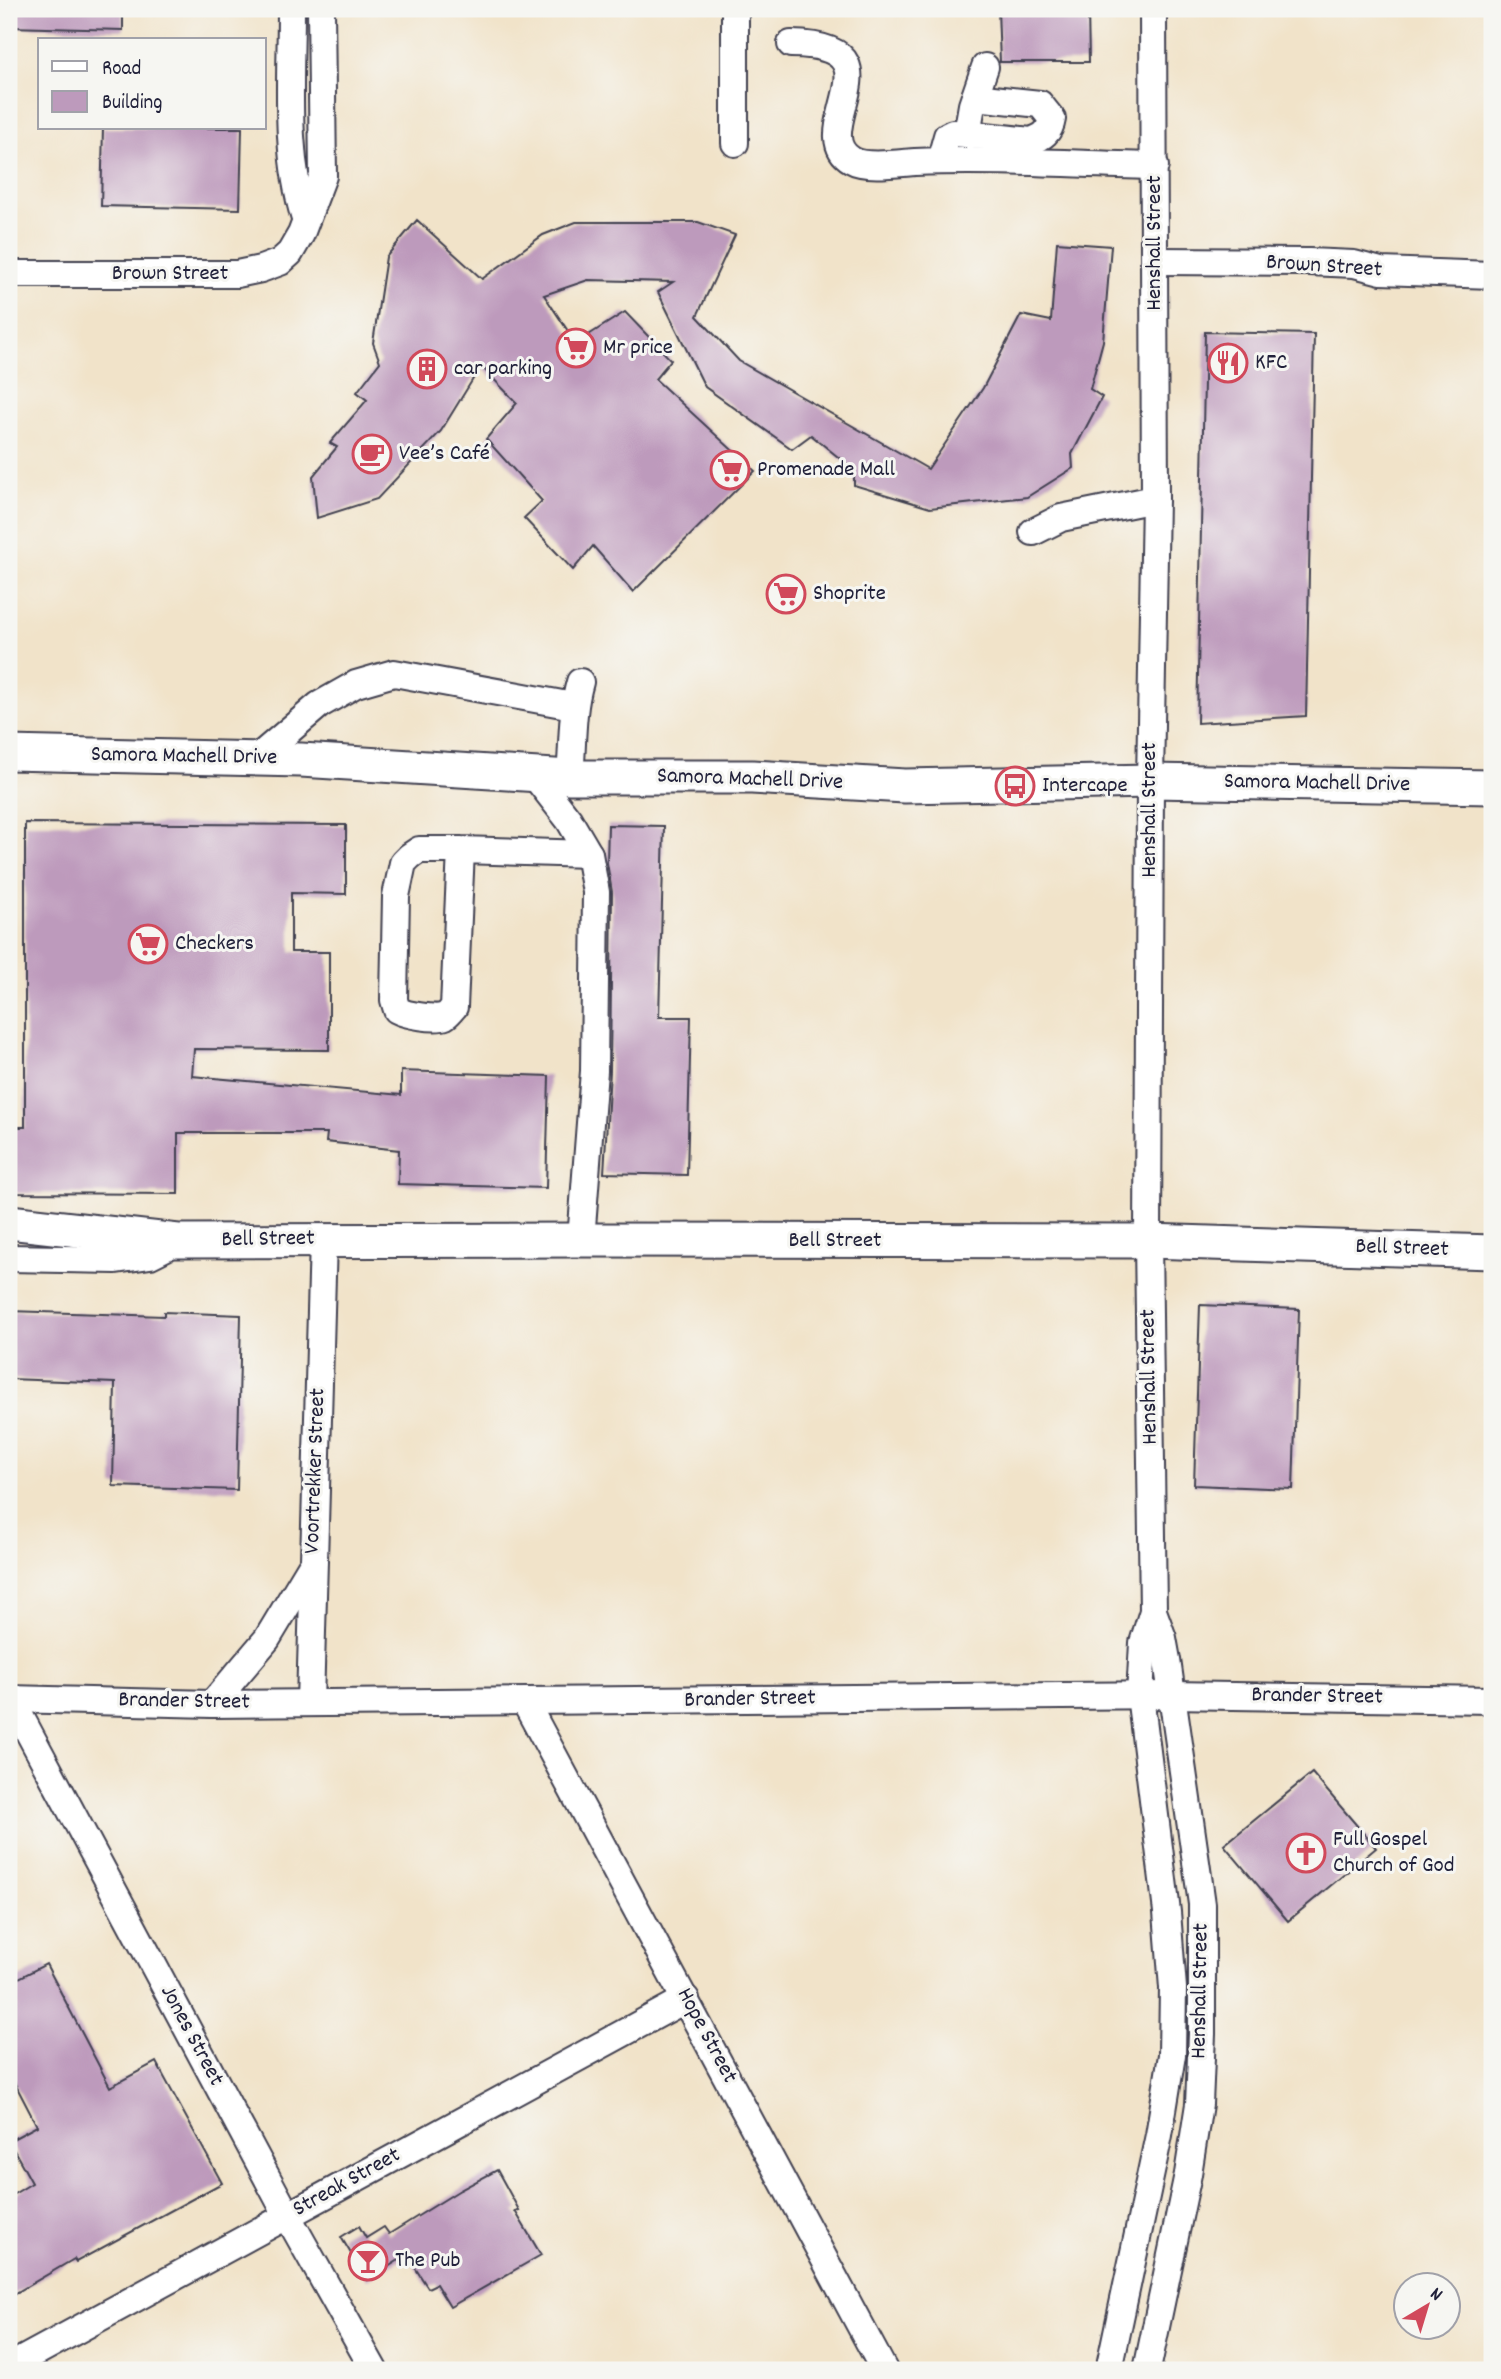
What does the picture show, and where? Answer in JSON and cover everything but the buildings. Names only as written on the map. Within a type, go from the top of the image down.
[{"type":"main road","name":"Samora Machell Drive","points":[[9,753],[256,759],[570,777],[752,777],[905,786],[1150,781],[1492,787]]},
{"type":"main road","name":"Bell Street","points":[[9,1222],[178,1241],[1149,1241],[1492,1252]]},
{"type":"street","points":[[291,9],[293,176],[305,219]]},
{"type":"street","points":[[305,219],[323,176],[321,9]]},
{"type":"street","points":[[735,9],[735,143]]},
{"type":"street","name":"Henshall Street","points":[[1109,2370],[1159,2135],[1172,2055],[1172,1989],[1167,1912],[1140,1695],[1143,1643],[1153,1611],[1149,1241],[1150,781],[1156,261],[1153,9]]},
{"type":"street","points":[[791,44],[816,44],[835,53],[848,65],[850,77],[838,126],[838,139],[846,155],[852,160],[874,164],[940,161],[1155,166]]},
{"type":"street","points":[[967,134],[975,96],[985,67]]},
{"type":"street","points":[[940,161],[947,136],[953,133],[1031,141],[1041,138],[1051,126],[1052,119],[1040,104],[975,96]]},
{"type":"street","name":"Brown Street","points":[[9,274],[249,272],[279,262],[290,253],[301,234],[305,219]]},
{"type":"street","name":"Brown Street","points":[[1156,261],[1309,262],[1354,264],[1381,271],[1492,275]]},
{"type":"street","points":[[1034,532],[1061,518],[1155,499]]},
{"type":"street","points":[[256,759],[319,705],[356,684],[394,673],[577,694],[570,777]]},
{"type":"street","points":[[534,775],[569,820],[589,854],[596,892],[594,1071],[580,1240]]},
{"type":"street","points":[[461,849],[454,1007],[447,1015],[440,1017],[404,1014],[397,1010],[394,1000],[396,896],[403,863],[419,850],[461,849],[589,854]]},
{"type":"street","name":"Voortrekker Street","points":[[310,1703],[323,1240]]},
{"type":"street","name":"Bell Street","points":[[9,1258],[116,1260],[150,1255],[178,1241]]},
{"type":"street","points":[[212,1704],[267,1639],[313,1563]]},
{"type":"street","name":"Henshall Street","points":[[1147,2370],[1190,2162],[1199,2104],[1202,2035],[1202,1904],[1163,1638],[1153,1611]]},
{"type":"street","name":"Brander Street","points":[[10,1699],[212,1704],[1140,1695],[1492,1700]]},
{"type":"street","name":"Jones Street","points":[[10,1699],[287,2215],[374,2370]]},
{"type":"street","name":"Hope Street","points":[[526,1702],[884,2370]]},
{"type":"street","name":"Streak Street","points":[[9,2367],[686,1998]]},
{"type":"place","name":"Mr price","points":[[576,348]]},
{"type":"place","name":"KFC","points":[[1228,363]]},
{"type":"place","name":"car parking","points":[[427,369]]},
{"type":"place","name":"Vee’s Café","points":[[372,454]]},
{"type":"place","name":"Promenade Mall","points":[[730,470]]},
{"type":"place","name":"Shoprite","points":[[786,594]]},
{"type":"place","name":"Intercape","points":[[1015,786]]},
{"type":"place","name":"Checkers","points":[[148,944]]},
{"type":"place","name":"Full Gospel Church of God","points":[[1306,1853]]},
{"type":"place","name":"The Pub","points":[[368,2261]]}]
